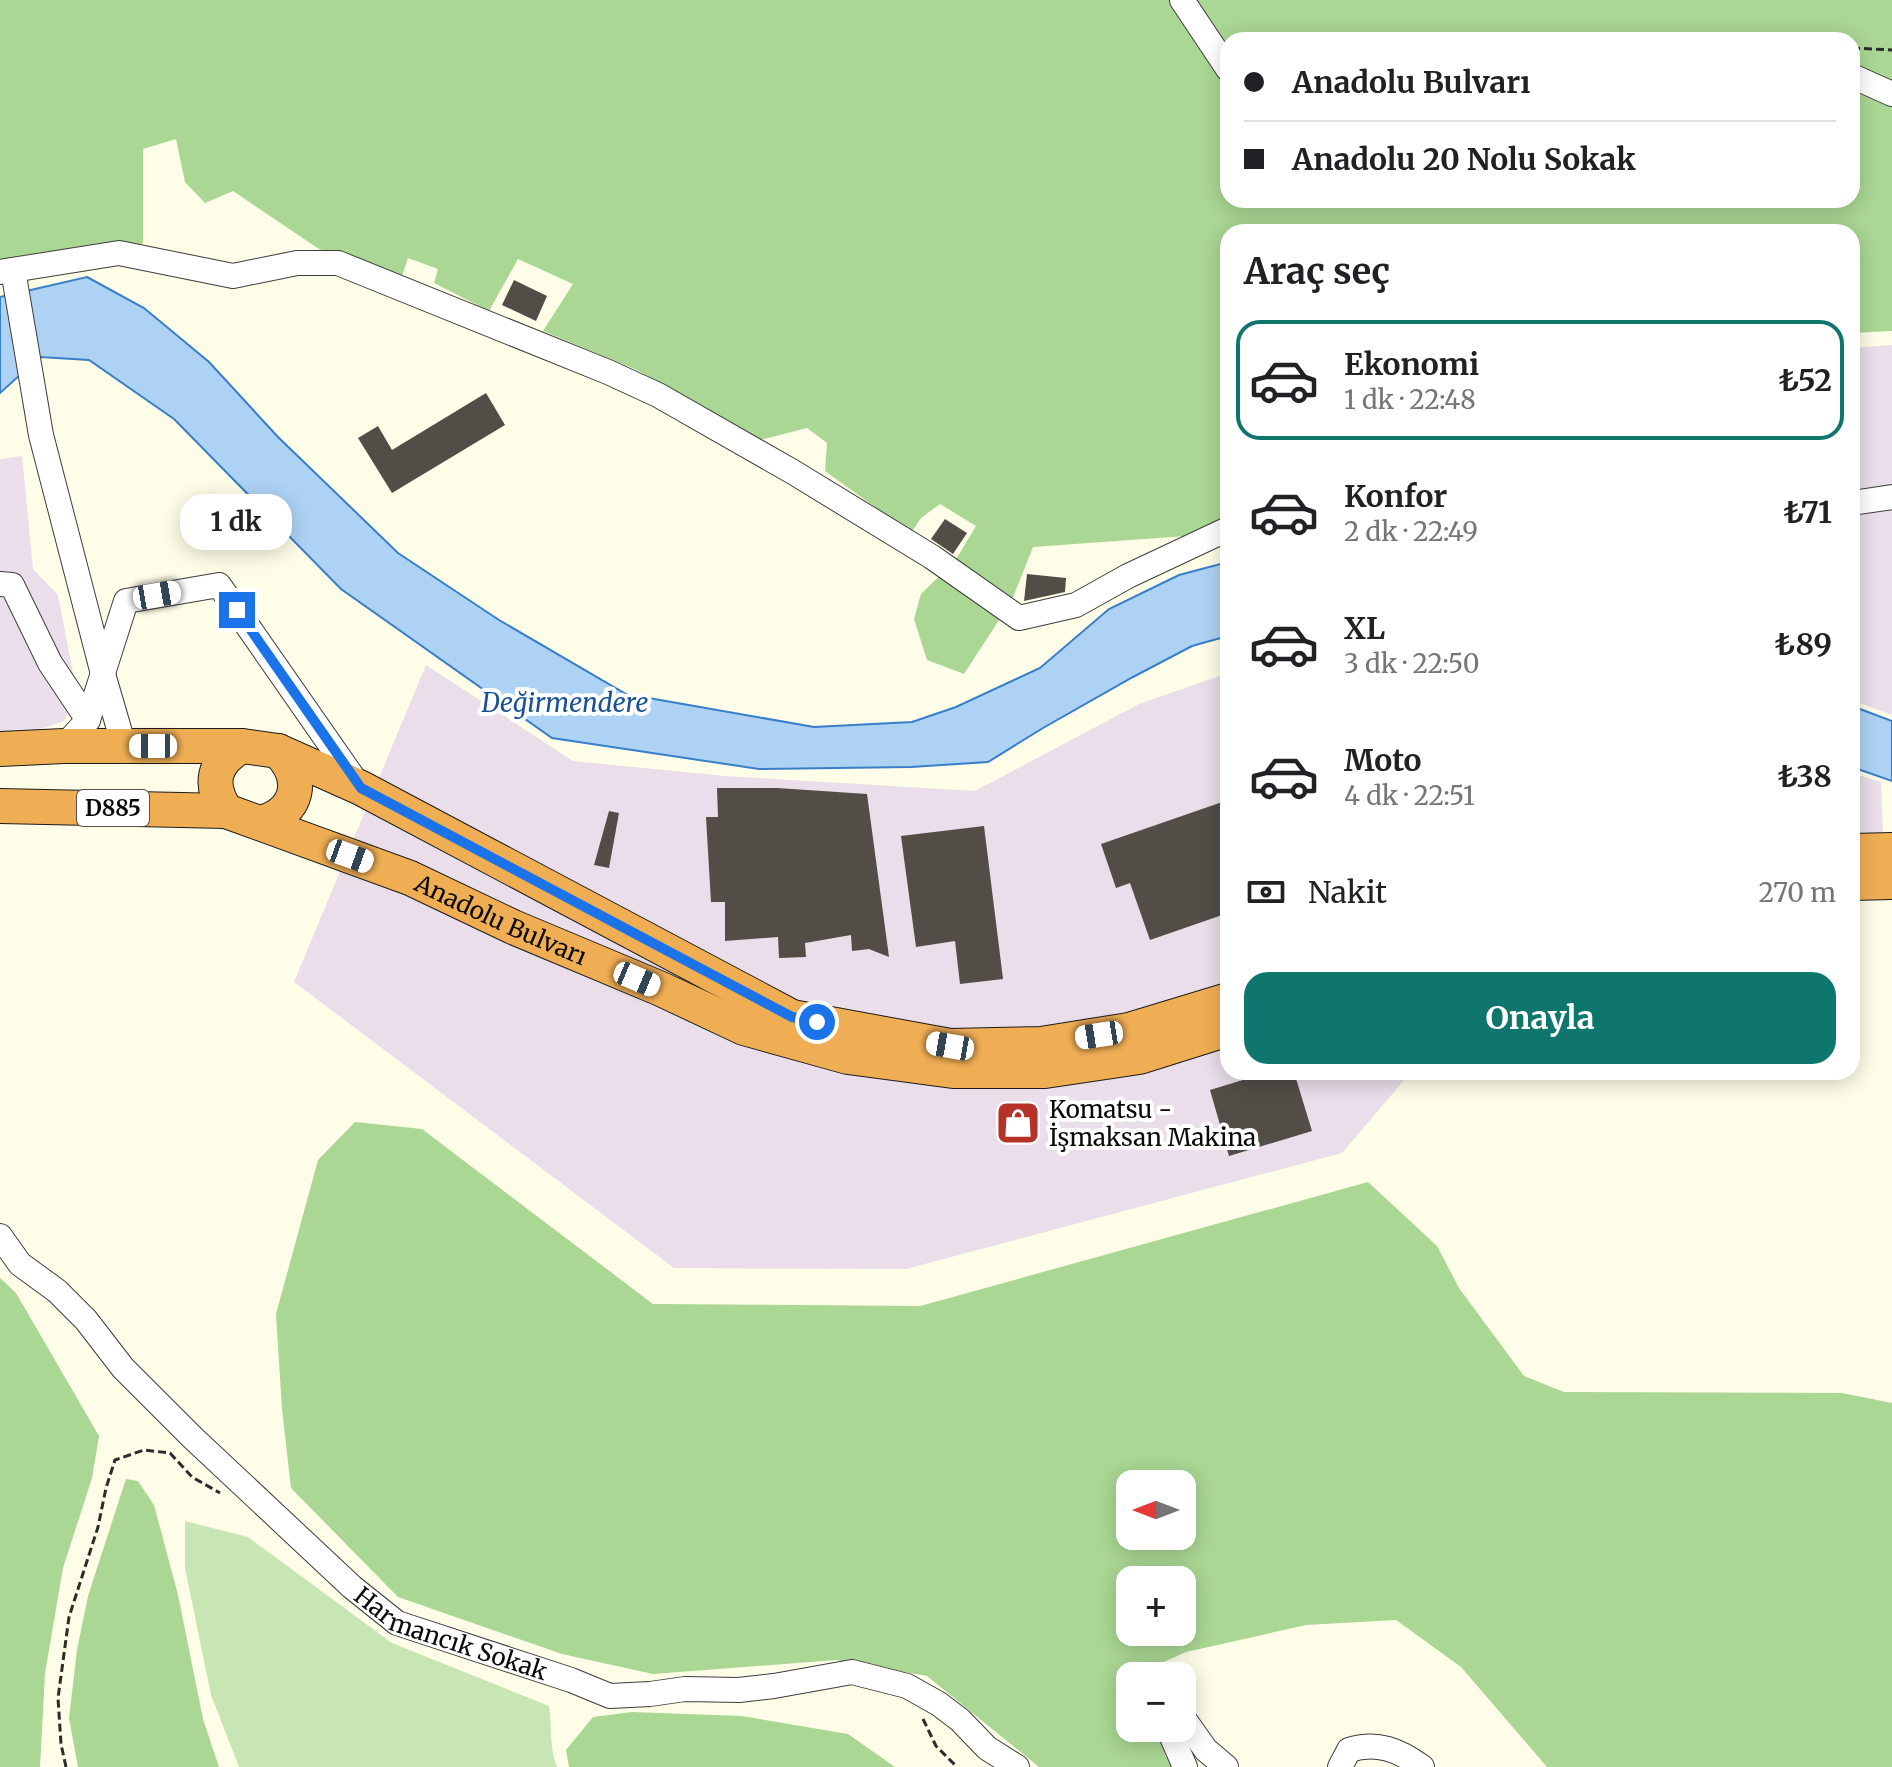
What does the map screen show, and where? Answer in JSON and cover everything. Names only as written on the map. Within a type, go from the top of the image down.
[{"type":"highway","name":"Anadolu Bulvarı","points":[[0,749],[242,746],[278,751],[361,788],[792,1017],[950,1046],[1041,1044],[1129,1030],[1220,1002]]},
{"type":"highway","points":[[226,811],[215,788],[216,774],[230,752],[242,746]]},
{"type":"highway","points":[[261,823],[285,811],[292,800],[294,773],[288,760],[278,751]]},
{"type":"highway","name":"Anadolu Bulvarı","points":[[0,806],[226,811],[410,878],[513,927],[661,989],[744,1028],[848,1057],[953,1071],[1045,1071],[1139,1057],[1220,1032]]},
{"type":"highway","points":[[1860,851],[1892,850]]},
{"type":"highway","points":[[1860,883],[1892,882]]},
{"type":"street","points":[[1182,0],[1220,57]]},
{"type":"street","points":[[1860,80],[1892,94]]},
{"type":"street","points":[[124,746],[41,435],[20,310],[6,271],[119,253],[233,276],[297,263],[338,263],[658,395],[793,472],[932,557],[1019,618],[1076,605],[1128,576],[1220,533]]},
{"type":"street","points":[[1860,502],[1892,497]]},
{"type":"street","points":[[0,584],[12,585],[50,663],[88,720]]},
{"type":"street","points":[[64,746],[88,720],[126,601],[219,585],[361,788]]},
{"type":"street","name":"Harmancık Sokak","points":[[0,1236],[20,1264],[57,1291],[86,1320],[123,1368],[193,1438],[352,1587],[397,1623],[571,1680],[610,1696],[685,1689],[739,1690],[852,1672],[907,1686],[939,1704],[987,1748],[1017,1767]]},
{"type":"street","points":[[1196,1736],[1206,1750],[1226,1767]]},
{"type":"street","points":[[1173,1742],[1185,1767]]},
{"type":"street","points":[[1340,1767],[1349,1750],[1361,1746],[1388,1748],[1422,1767]]},
{"type":"path","points":[[1860,48],[1892,50]]},
{"type":"path","points":[[66,1767],[58,1698],[69,1617],[98,1527],[115,1460],[144,1450],[170,1453],[192,1477],[228,1497],[253,1493]]},
{"type":"path","points":[[907,1686],[936,1746],[957,1767]]},
{"type":"shaded area","points":[[1892,345],[1892,715],[1860,703],[1860,347]]},
{"type":"shaded area","points":[[22,456],[33,569],[58,595],[77,694],[64,721],[31,732],[0,732],[0,459]]},
{"type":"shaded area","points":[[426,665],[573,761],[725,776],[975,791],[1139,704],[1220,676],[1220,1080],[1404,1080],[1342,1153],[906,1269],[674,1268],[294,982]]},
{"type":"shaded area","points":[[1860,775],[1881,782],[1883,834],[1860,835]]},
{"type":"green space","points":[[0,0],[1892,0],[1892,331],[1860,333],[1860,224],[1220,224],[1220,534],[1033,547],[1012,600],[964,674],[927,660],[914,619],[921,594],[955,561],[976,526],[940,504],[921,518],[911,533],[825,471],[827,443],[807,428],[760,440],[637,370],[543,331],[573,284],[518,259],[489,311],[434,283],[438,269],[408,258],[402,276],[319,249],[233,191],[205,203],[185,182],[176,139],[143,149],[143,243],[126,261],[0,283]]},
{"type":"green space","points":[[355,1122],[422,1129],[653,1304],[920,1306],[1368,1182],[1437,1246],[1459,1288],[1524,1376],[1564,1392],[1842,1393],[1892,1403],[1892,1767],[1547,1767],[1461,1667],[1396,1620],[1306,1625],[1186,1652],[1164,1662],[1116,1662],[1116,1742],[1162,1742],[1172,1767],[1039,1767],[927,1676],[836,1660],[653,1674],[562,1654],[398,1597],[291,1488],[276,1314],[318,1160]]},
{"type":"green space","points":[[0,1278],[16,1293],[99,1436],[92,1478],[63,1568],[45,1673],[40,1767],[0,1767]]},
{"type":"green space","points":[[126,1479],[138,1481],[154,1505],[178,1595],[203,1719],[219,1767],[78,1767],[69,1718],[77,1650],[88,1596]]},
{"type":"green space","points":[[185,1521],[248,1537],[392,1643],[549,1706],[557,1767],[239,1767],[211,1695],[185,1568]]},
{"type":"green space","points":[[632,1712],[742,1716],[848,1734],[895,1767],[569,1767],[566,1750],[593,1717]]},
{"type":"water","name":"Değirmendere","points":[[87,277],[144,308],[209,362],[278,437],[398,553],[499,620],[626,694],[814,727],[912,722],[956,707],[1040,668],[1109,609],[1179,575],[1220,564],[1220,638],[1192,646],[1133,677],[988,762],[911,767],[759,769],[552,738],[341,589],[174,419],[89,360],[40,357],[0,393],[0,297]]},
{"type":"water","points":[[1860,709],[1892,721],[1892,781],[1860,770]]},
{"type":"building","points":[[514,280],[547,296],[536,321],[502,305]]},
{"type":"building","points":[[486,393],[505,425],[392,493],[358,438],[378,426],[392,450]]},
{"type":"building","points":[[945,519],[967,533],[953,554],[931,539]]},
{"type":"building","points":[[1027,574],[1066,578],[1065,592],[1024,601]]},
{"type":"building","points":[[717,788],[867,794],[889,957],[869,949],[852,951],[851,935],[805,943],[806,957],[779,958],[778,937],[725,941],[725,902],[711,902],[706,817],[718,817]]},
{"type":"building","points":[[1220,803],[1220,916],[1150,940],[1130,883],[1116,888],[1101,844]]},
{"type":"building","points":[[609,811],[619,813],[609,868],[594,865]]},
{"type":"building","points":[[984,826],[1003,979],[960,984],[955,941],[916,947],[901,836]]},
{"type":"building","points":[[1243,1080],[1296,1080],[1312,1131],[1229,1156],[1210,1090]]},
{"type":"place","name":"Komatsu - İşmaksan Makina","points":[[1018,1123]]},
{"type":"route","points":[[237,610],[361,788],[792,1017],[817,1022]]}]
